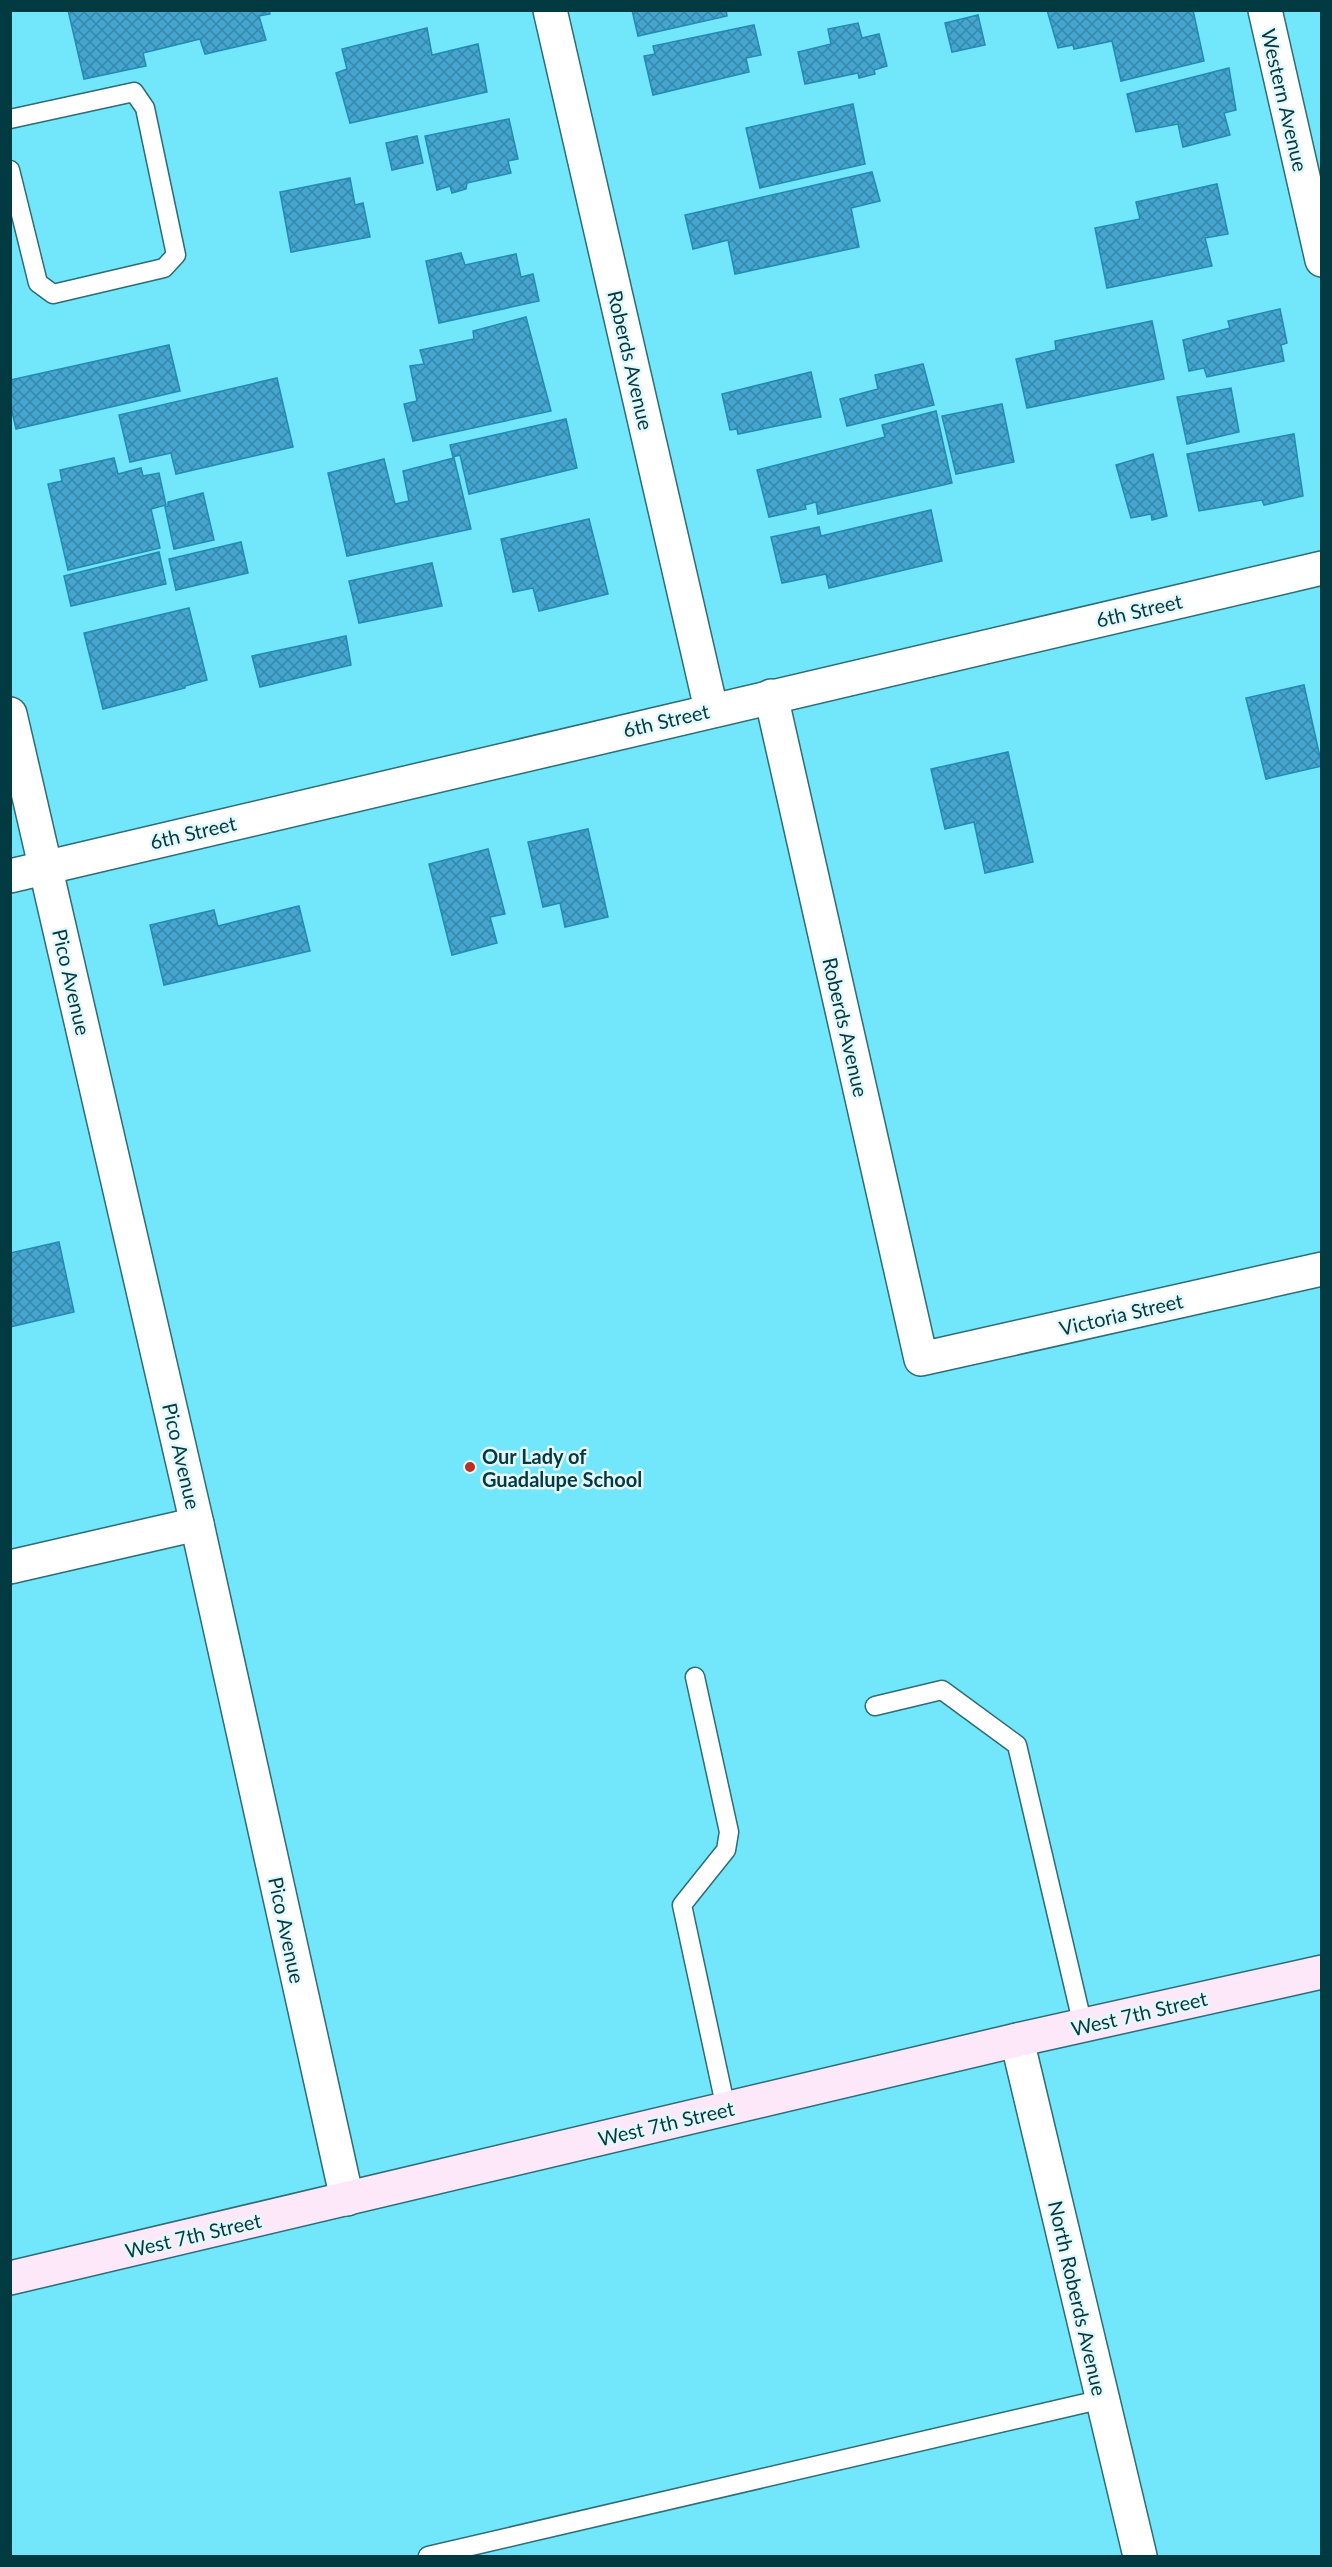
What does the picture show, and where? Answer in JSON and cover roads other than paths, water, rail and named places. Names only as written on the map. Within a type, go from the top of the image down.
[{"type":"street","name":"Roberds Avenue","points":[[550,10],[711,710]]},
{"type":"street","name":"Western Avenue","points":[[1265,10],[1322,260]]},
{"type":"street","name":"6th Street","points":[[10,876],[1322,568]]},
{"type":"street","name":"Roberds Avenue","points":[[771,696],[921,1359]]},
{"type":"street","name":"Pico Avenue","points":[[10,714],[197,1524],[347,2199]]},
{"type":"street","name":"Victoria Street","points":[[921,1359],[1322,1269]]},
{"type":"street","points":[[10,1567],[197,1524]]},
{"type":"street","name":"West 7th Street","points":[[10,2277],[1017,2040],[1322,1972]]},
{"type":"street","name":"North Roberds Avenue","points":[[1017,2040],[1140,2556]]},
{"type":"lane","points":[[10,119],[134,92],[145,108],[176,255],[164,268],[53,294],[38,283],[10,170]]},
{"type":"lane","points":[[694,1677],[729,1832],[726,1850],[682,1905],[726,2109]]},
{"type":"lane","points":[[875,1706],[942,1690],[1017,1745],[1083,2026]]},
{"type":"lane","points":[[428,2556],[1102,2399]]},
{"type":"place","name":"Our Lady of Guadalupe School","points":[[470,1467]]}]
